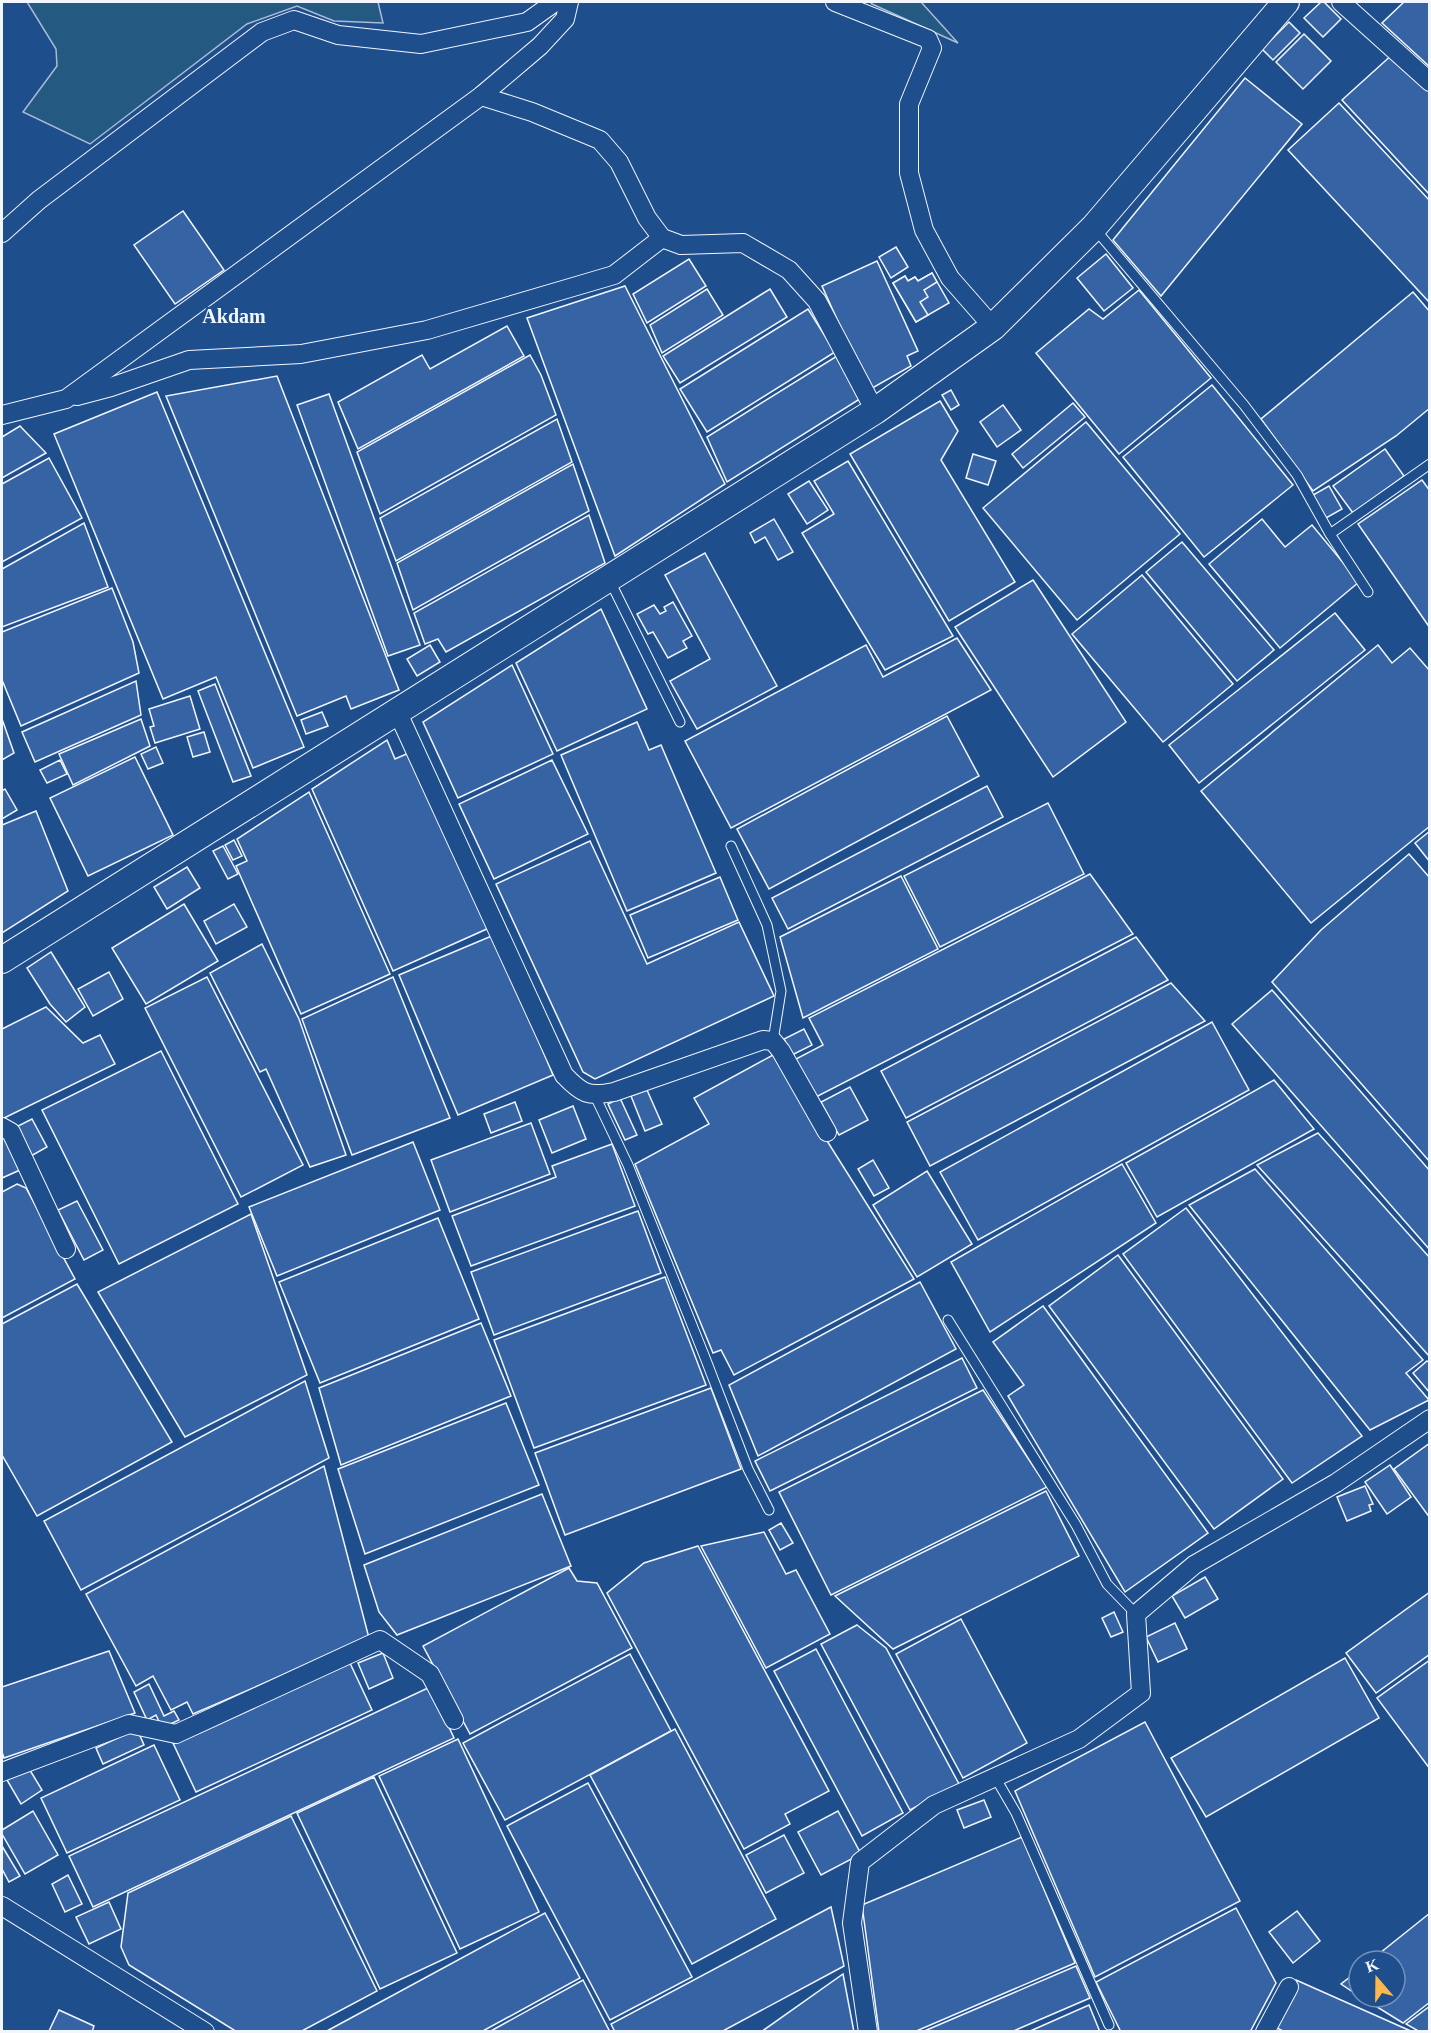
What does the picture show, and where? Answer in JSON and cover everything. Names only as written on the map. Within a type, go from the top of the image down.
[{"type":"street","points":[[2,233],[39,200],[262,32],[294,20],[338,35],[421,44],[527,22],[555,2]]},
{"type":"street","points":[[66,399],[481,96],[540,46],[565,19],[569,2]]},
{"type":"street","points":[[835,2],[928,39],[932,48],[909,104],[909,173],[924,230],[950,278],[993,327]]},
{"type":"street","points":[[2,960],[875,411],[993,327],[1094,227],[1286,2]]},
{"type":"street","points":[[1341,2],[1430,82]]},
{"type":"street","points":[[481,96],[532,112],[600,140],[619,162],[647,218],[662,238],[681,245],[743,243],[789,270],[817,301],[875,411]]},
{"type":"street","points":[[2,415],[111,387],[189,360],[301,354],[427,330],[614,275],[662,238]]},
{"type":"street","points":[[397,711],[564,1075],[579,1090],[595,1096],[614,1092],[764,1040],[773,1041],[827,1132]]},
{"type":"street","points":[[2,1126],[12,1132],[66,1249]]},
{"type":"street","points":[[868,2031],[852,1923],[860,1862],[934,1805],[1079,1739],[1141,1693],[1136,1614],[1194,1565],[1336,1484],[1430,1419]]},
{"type":"street","points":[[2,1772],[129,1724],[176,1734],[380,1640],[430,1674],[454,1720]]},
{"type":"street","points":[[2,1906],[205,2031]]},
{"type":"street","points":[[1265,2031],[1289,1987]]},
{"type":"lane","points":[[1094,227],[1251,413],[1297,475],[1330,534],[1368,592]]},
{"type":"lane","points":[[1330,534],[1430,464]]},
{"type":"lane","points":[[609,578],[680,722]]},
{"type":"lane","points":[[731,846],[767,926],[781,991],[773,1041]]},
{"type":"lane","points":[[595,1096],[628,1165],[748,1469],[770,1510]]},
{"type":"lane","points":[[948,1320],[1076,1525],[1107,1584],[1136,1614]]},
{"type":"lane","points":[[995,1777],[1016,1813],[1109,2025]]},
{"type":"shaded area","points":[[27,2],[378,2],[383,23],[334,21],[297,6],[247,24],[90,144],[23,112],[57,66],[56,49]]},
{"type":"shaded area","points":[[870,2],[921,2],[958,43],[872,4]]},
{"type":"building","points":[[1321,2],[1324,2],[1341,19],[1323,37],[1304,18]]},
{"type":"building","points":[[1404,2],[1430,2],[1430,67],[1382,23]]},
{"type":"building","points":[[1289,22],[1300,33],[1273,60],[1262,49]]},
{"type":"building","points":[[1304,34],[1331,61],[1303,89],[1276,62]]},
{"type":"building","points":[[1394,53],[1430,92],[1430,195],[1342,100]]},
{"type":"building","points":[[1245,78],[1302,124],[1161,296],[1113,240]]},
{"type":"building","points":[[1339,103],[1430,201],[1430,303],[1288,150]]},
{"type":"building","points":[[183,211],[224,270],[175,304],[134,245]]},
{"type":"building","points":[[896,247],[908,267],[891,278],[879,257]]},
{"type":"building","points":[[1106,254],[1133,288],[1104,311],[1077,278]]},
{"type":"building","points":[[689,259],[706,286],[647,323],[633,294]]},
{"type":"building","points":[[877,261],[918,351],[907,356],[911,366],[869,390],[822,286]]},
{"type":"building","points":[[932,273],[949,303],[916,322],[893,283],[905,276],[908,281],[915,277],[918,281]]},
{"type":"building","points":[[932,273],[937,282],[924,290],[928,297],[920,302],[928,315],[916,322],[893,283],[905,276],[908,281],[915,277],[918,281]]},
{"type":"building","points":[[625,286],[725,484],[615,556],[527,318]]},
{"type":"building","points":[[707,289],[723,315],[662,353],[650,325]]},
{"type":"building","points":[[770,289],[787,317],[680,383],[663,356]]},
{"type":"building","points":[[1139,290],[1211,378],[1119,454],[1036,353],[1089,309],[1103,319]]},
{"type":"building","points":[[1413,292],[1430,312],[1430,408],[1396,436],[1313,491],[1261,419]]},
{"type":"building","points":[[808,309],[835,352],[707,432],[680,389]]},
{"type":"building","points":[[507,326],[524,356],[358,449],[338,402],[422,355],[430,369]]},
{"type":"building","points":[[530,355],[541,375],[556,415],[380,514],[357,452]]},
{"type":"building","points":[[837,356],[863,397],[727,482],[707,437]]},
{"type":"building","points":[[277,376],[399,690],[351,709],[346,696],[297,716],[166,396]]},
{"type":"building","points":[[1212,385],[1293,485],[1204,557],[1123,457]]},
{"type":"building","points":[[951,390],[959,405],[951,410],[942,395]]},
{"type":"building","points":[[157,392],[304,747],[253,768],[216,677],[163,699],[54,434]]},
{"type":"building","points":[[329,394],[420,645],[388,656],[297,405]]},
{"type":"building","points":[[940,401],[958,431],[941,460],[1015,582],[949,621],[850,454]]},
{"type":"building","points":[[1073,403],[1085,417],[1023,468],[1012,454]]},
{"type":"building","points":[[1003,405],[1021,430],[997,447],[980,422]]},
{"type":"building","points":[[557,419],[572,462],[396,561],[380,518]]},
{"type":"building","points":[[1086,422],[1180,534],[1077,620],[983,508]]},
{"type":"building","points":[[20,426],[46,453],[2,478],[2,437]]},
{"type":"building","points":[[1385,449],[1404,476],[1353,513],[1333,486]]},
{"type":"building","points":[[973,454],[996,461],[988,485],[966,478]]},
{"type":"building","points":[[49,458],[82,518],[2,562],[2,484]]},
{"type":"building","points":[[848,461],[953,636],[885,670],[802,533],[834,514],[814,481]]},
{"type":"building","points":[[573,464],[589,511],[413,610],[397,563]]},
{"type":"building","points":[[1422,480],[1430,491],[1430,628],[1358,524]]},
{"type":"building","points":[[809,481],[828,510],[807,524],[788,494]]},
{"type":"building","points":[[1329,486],[1342,509],[1326,518],[1313,495]]},
{"type":"building","points":[[589,515],[605,563],[446,652],[438,639],[425,644],[414,613]]},
{"type":"building","points":[[774,519],[793,552],[778,560],[765,537],[755,543],[750,533]]},
{"type":"building","points":[[1262,519],[1285,547],[1312,525],[1359,582],[1280,648],[1209,564]]},
{"type":"building","points":[[84,523],[108,587],[2,627],[2,569]]},
{"type":"building","points":[[1182,542],[1274,650],[1237,681],[1146,572]]},
{"type":"building","points":[[705,553],[777,686],[697,729],[670,681],[710,659],[665,575]]},
{"type":"building","points":[[1142,575],[1233,684],[1163,742],[1072,634]]},
{"type":"building","points":[[1033,580],[1126,722],[1053,777],[955,627]]},
{"type":"building","points":[[112,588],[133,642],[139,673],[21,726],[2,680],[2,632]]},
{"type":"building","points":[[673,602],[692,636],[683,641],[687,648],[668,658],[653,632],[648,634],[637,614],[654,605],[660,614],[666,611],[664,607]]},
{"type":"building","points":[[601,609],[647,709],[557,751],[516,663]]},
{"type":"building","points":[[1335,613],[1365,650],[1199,783],[1169,745]]},
{"type":"building","points":[[957,638],[991,690],[731,828],[685,741],[866,645],[883,677]]},
{"type":"building","points":[[430,645],[440,662],[417,676],[407,659]]},
{"type":"building","points":[[1378,645],[1392,663],[1410,648],[1430,671],[1430,826],[1311,923],[1201,791]]},
{"type":"building","points":[[512,665],[553,754],[458,798],[423,722]]},
{"type":"building","points":[[136,681],[141,715],[35,762],[22,732]]},
{"type":"building","points":[[215,684],[251,776],[233,782],[198,691]]},
{"type":"building","points":[[190,696],[200,729],[155,743],[150,727],[154,726],[149,709]]},
{"type":"building","points":[[322,712],[328,726],[306,734],[301,720]]},
{"type":"building","points":[[947,716],[979,776],[769,889],[737,829]]},
{"type":"building","points":[[2,719],[14,753],[2,760]]},
{"type":"building","points":[[141,719],[150,746],[73,785],[59,754]]},
{"type":"building","points":[[637,722],[649,750],[661,745],[716,873],[627,911],[561,755]]},
{"type":"building","points":[[204,732],[210,752],[193,757],[187,737]]},
{"type":"building","points":[[387,740],[395,759],[411,752],[489,928],[393,971],[312,789]]},
{"type":"building","points":[[156,747],[163,763],[148,769],[141,754]]},
{"type":"building","points":[[135,757],[173,835],[88,876],[50,798]]},
{"type":"building","points":[[60,760],[67,774],[47,783],[40,770]]},
{"type":"building","points":[[552,760],[588,834],[494,879],[459,804]]},
{"type":"building","points":[[987,786],[1003,817],[788,929],[772,898]]},
{"type":"building","points":[[5,789],[17,810],[2,819],[2,791]]},
{"type":"building","points":[[309,792],[390,974],[301,1014],[236,866],[247,861],[237,839]]},
{"type":"building","points":[[1048,803],[1084,874],[940,947],[904,876]]},
{"type":"building","points":[[36,811],[68,891],[2,933],[2,825]]},
{"type":"building","points":[[1430,831],[1430,862],[1415,843]]},
{"type":"building","points":[[234,840],[242,856],[233,860],[225,845]]},
{"type":"building","points":[[590,841],[647,964],[739,922],[774,996],[595,1079],[583,1072],[496,884]]},
{"type":"building","points":[[223,846],[238,874],[228,879],[213,851]]},
{"type":"building","points":[[1409,854],[1430,878],[1430,1162],[1272,982],[1321,930]]},
{"type":"building","points":[[187,867],[200,888],[167,909],[154,887]]},
{"type":"building","points":[[1090,874],[1133,934],[814,1098],[794,1060],[823,1045],[809,1018]]},
{"type":"building","points":[[901,876],[938,949],[803,1018],[780,937]]},
{"type":"building","points":[[720,877],[738,920],[648,958],[630,915]]},
{"type":"building","points":[[184,904],[218,961],[146,1004],[112,948]]},
{"type":"building","points":[[234,904],[247,927],[216,944],[204,921]]},
{"type":"building","points":[[494,935],[553,1075],[458,1115],[399,975]]},
{"type":"building","points":[[1136,937],[1168,980],[906,1118],[881,1071]]},
{"type":"building","points":[[262,944],[299,1019],[346,1155],[310,1167],[266,1069],[260,1072],[210,973]]},
{"type":"building","points":[[51,952],[85,1007],[66,1022],[50,1004],[27,968]]},
{"type":"building","points":[[109,972],[123,999],[93,1016],[78,989]]},
{"type":"building","points":[[207,977],[303,1165],[241,1197],[145,1008]]},
{"type":"building","points":[[393,977],[450,1118],[352,1155],[302,1019]]},
{"type":"building","points":[[1171,983],[1205,1021],[930,1166],[907,1122]]},
{"type":"building","points":[[1272,990],[1430,1171],[1430,1250],[1232,1024]]},
{"type":"building","points":[[46,1007],[83,1043],[100,1035],[115,1064],[2,1119],[2,1029]]},
{"type":"building","points":[[1212,1022],[1249,1090],[978,1240],[940,1172]]},
{"type":"building","points":[[804,1029],[812,1045],[792,1055],[784,1039]]},
{"type":"building","points":[[161,1051],[238,1204],[119,1264],[42,1110]]},
{"type":"building","points":[[773,1055],[914,1279],[734,1375],[721,1350],[713,1353],[635,1164],[709,1124],[694,1098]]},
{"type":"building","points":[[1274,1080],[1314,1129],[1157,1217],[1126,1163]]},
{"type":"building","points":[[850,1087],[868,1120],[839,1135],[821,1102]]},
{"type":"building","points":[[647,1090],[662,1124],[645,1131],[631,1096]]},
{"type":"building","points":[[620,1098],[637,1135],[625,1140],[608,1104]]},
{"type":"building","points":[[515,1102],[522,1121],[491,1133],[484,1114]]},
{"type":"building","points":[[573,1106],[586,1139],[552,1153],[539,1120]]},
{"type":"building","points":[[32,1119],[47,1147],[31,1156],[16,1127]]},
{"type":"building","points":[[531,1123],[550,1174],[450,1212],[431,1160]]},
{"type":"building","points":[[2,1130],[20,1170],[2,1178]]},
{"type":"building","points":[[1318,1133],[1430,1258],[1430,1357],[1257,1165]]},
{"type":"building","points":[[413,1142],[440,1210],[277,1276],[249,1207]]},
{"type":"building","points":[[612,1144],[635,1206],[471,1266],[452,1216],[556,1177],[552,1166]]},
{"type":"building","points":[[873,1160],[889,1188],[874,1196],[858,1169]]},
{"type":"building","points":[[1122,1164],[1156,1223],[990,1332],[951,1262]]},
{"type":"building","points":[[1255,1169],[1423,1360],[1406,1373],[1429,1400],[1370,1430],[1189,1205]]},
{"type":"building","points":[[927,1171],[972,1244],[917,1277],[873,1205]]},
{"type":"building","points":[[17,1184],[26,1188],[75,1279],[2,1318],[2,1192]]},
{"type":"building","points":[[77,1201],[103,1250],[84,1260],[58,1210]]},
{"type":"building","points":[[1186,1208],[1362,1436],[1292,1483],[1123,1254]]},
{"type":"building","points":[[638,1211],[661,1273],[494,1335],[471,1272]]},
{"type":"building","points":[[251,1214],[307,1375],[185,1437],[98,1292]]},
{"type":"building","points":[[438,1218],[479,1319],[320,1383],[279,1282]]},
{"type":"building","points":[[1118,1255],[1283,1479],[1214,1529],[1049,1306]]},
{"type":"building","points":[[665,1277],[706,1385],[534,1448],[494,1340]]},
{"type":"building","points":[[920,1282],[956,1349],[758,1456],[729,1385]]},
{"type":"building","points":[[77,1284],[172,1442],[37,1516],[2,1455],[2,1324]]},
{"type":"building","points":[[1043,1306],[1208,1533],[1125,1592],[1008,1396],[1024,1385],[993,1342]]},
{"type":"building","points":[[481,1323],[511,1396],[341,1465],[319,1388]]},
{"type":"building","points":[[962,1358],[977,1388],[770,1491],[755,1461]]},
{"type":"building","points":[[1427,1361],[1430,1363],[1430,1393],[1413,1373]]},
{"type":"building","points":[[305,1381],[329,1458],[81,1590],[44,1521]]},
{"type":"building","points":[[711,1388],[741,1469],[565,1535],[535,1453]]},
{"type":"building","points":[[983,1390],[1047,1487],[831,1595],[779,1492]]},
{"type":"building","points":[[506,1403],[539,1485],[365,1554],[338,1469]]},
{"type":"building","points":[[1430,1443],[1430,1518],[1394,1469]]},
{"type":"building","points":[[1390,1465],[1411,1497],[1387,1514],[1365,1482]]},
{"type":"building","points":[[324,1466],[369,1638],[193,1714],[187,1702],[171,1710],[153,1676],[136,1686],[86,1594]]},
{"type":"building","points":[[1365,1486],[1373,1504],[1369,1505],[1371,1511],[1347,1521],[1337,1497]]},
{"type":"building","points":[[1046,1491],[1079,1556],[893,1649],[835,1596]]},
{"type":"building","points":[[542,1494],[571,1566],[397,1635],[379,1612],[364,1565]]},
{"type":"building","points":[[781,1523],[793,1543],[780,1550],[769,1530]]},
{"type":"building","points":[[764,1532],[786,1574],[796,1570],[830,1634],[766,1668],[701,1546]]},
{"type":"building","points":[[698,1546],[829,1791],[785,1814],[790,1824],[744,1849],[607,1593],[644,1563]]},
{"type":"building","points":[[569,1568],[577,1581],[597,1583],[632,1648],[470,1734],[423,1646]]},
{"type":"building","points":[[1205,1577],[1218,1599],[1185,1618],[1172,1596]]},
{"type":"building","points":[[1430,1592],[1430,1654],[1376,1693],[1346,1653]]},
{"type":"building","points":[[1114,1612],[1123,1632],[1111,1637],[1102,1618]]},
{"type":"building","points":[[961,1619],[1027,1743],[963,1778],[896,1654]]},
{"type":"building","points":[[1175,1623],[1187,1649],[1158,1662],[1146,1637]]},
{"type":"building","points":[[857,1625],[886,1648],[959,1784],[910,1810],[821,1644]]},
{"type":"building","points":[[816,1649],[903,1813],[862,1836],[774,1671]]},
{"type":"building","points":[[109,1651],[135,1713],[4,1758],[2,1752],[2,1687]]},
{"type":"building","points":[[383,1653],[393,1678],[369,1689],[358,1663]]},
{"type":"building","points":[[630,1654],[671,1731],[505,1820],[463,1743]]},
{"type":"building","points":[[1345,1658],[1379,1718],[1206,1817],[1171,1758]]},
{"type":"building","points":[[1430,1660],[1430,1769],[1377,1698]]},
{"type":"building","points":[[349,1661],[372,1710],[196,1792],[173,1743]]},
{"type":"building","points":[[149,1684],[164,1716],[174,1711],[179,1720],[162,1728],[156,1715],[147,1720],[134,1692]]},
{"type":"building","points":[[430,1687],[454,1738],[93,1907],[69,1856]]},
{"type":"building","points":[[1145,1722],[1240,1901],[1095,1977],[1015,1791]]},
{"type":"building","points":[[137,1729],[144,1745],[103,1764],[96,1748]]},
{"type":"building","points":[[675,1729],[776,1919],[692,1964],[590,1775]]},
{"type":"building","points":[[458,1739],[539,1912],[460,1949],[379,1776]]},
{"type":"building","points":[[154,1745],[180,1800],[67,1853],[41,1798]]},
{"type":"building","points":[[28,1767],[42,1790],[21,1804],[7,1780]]},
{"type":"building","points":[[374,1777],[457,1953],[380,1989],[297,1813]]},
{"type":"building","points":[[588,1783],[692,1977],[610,2020],[507,1826]]},
{"type":"building","points":[[984,1800],[991,1817],[964,1828],[957,1810]]},
{"type":"building","points":[[33,1811],[58,1855],[25,1874],[2,1834],[2,1830]]},
{"type":"building","points":[[838,1811],[861,1854],[821,1875],[798,1832]]},
{"type":"building","points":[[291,1816],[377,1991],[300,2032],[237,2032],[129,1965],[121,1947],[128,1893]]},
{"type":"building","points":[[784,1835],[804,1873],[766,1893],[746,1855]]},
{"type":"building","points":[[1022,1837],[1075,1963],[914,2032],[879,2032],[862,1905]]},
{"type":"building","points":[[2,1846],[20,1876],[9,1882],[2,1869]]},
{"type":"building","points":[[68,1875],[82,1904],[65,1912],[52,1884]]},
{"type":"building","points":[[109,1902],[121,1929],[89,1944],[76,1917]]},
{"type":"building","points":[[831,1907],[844,1966],[721,2032],[615,2032],[611,2024]]},
{"type":"building","points":[[1236,1908],[1276,1983],[1250,2032],[1121,2032],[1096,1982]]},
{"type":"building","points":[[1297,1911],[1320,1941],[1293,1963],[1269,1932]]},
{"type":"building","points":[[545,1913],[580,1978],[481,2032],[325,2032]]},
{"type":"building","points":[[1430,1913],[1430,2002],[1403,2023],[1380,2009],[1407,2009],[1407,1949],[1385,1949]]},
{"type":"building","points":[[1076,1966],[1090,1998],[1011,2032],[922,2032]]},
{"type":"building","points":[[843,1974],[854,2032],[761,2032]]},
{"type":"building","points":[[1347,1979],[1347,1988],[1341,1984]]},
{"type":"building","points":[[583,1980],[610,2032],[489,2032]]},
{"type":"building","points":[[1296,1980],[1347,2003],[1347,2009],[1361,2009],[1413,2032],[1285,2032],[1275,2027]]},
{"type":"building","points":[[1089,2005],[1100,2032],[1028,2032]]},
{"type":"building","points":[[1430,2006],[1430,2032],[1420,2032],[1406,2024]]},
{"type":"building","points":[[59,2010],[94,2026],[92,2032],[49,2031]]},
{"type":"district","name":"Akdam","points":[[234,316]]}]
